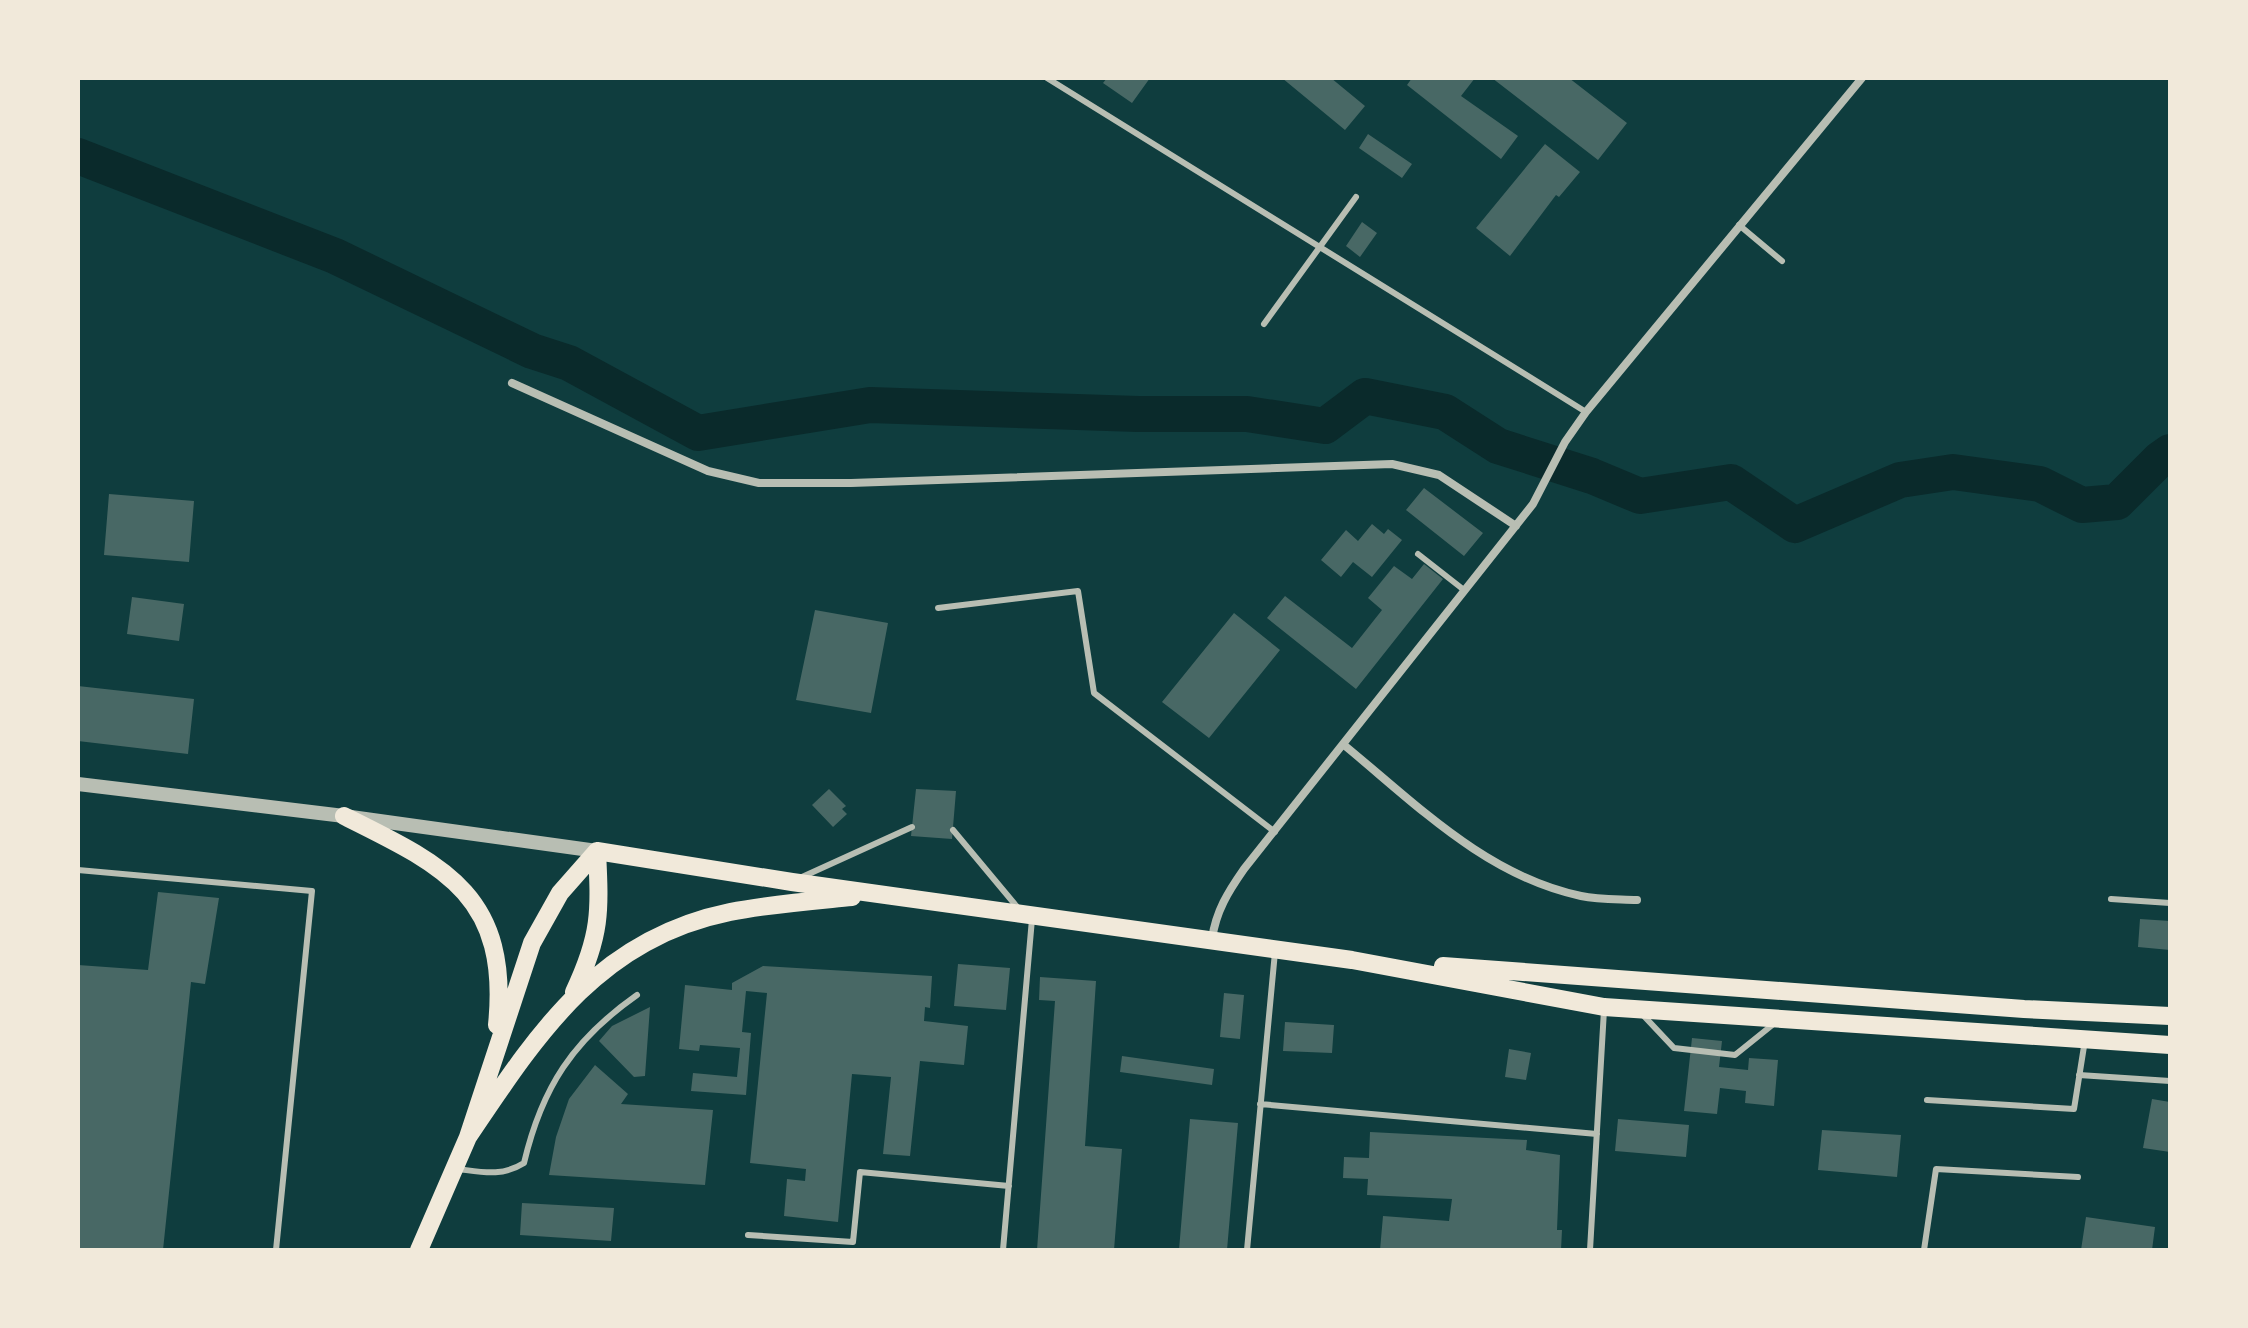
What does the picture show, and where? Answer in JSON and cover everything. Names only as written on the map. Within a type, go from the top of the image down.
[{"type":"main road","points":[[344,816],[413,850],[442,870],[465,893],[482,917],[498,965],[500,996],[493,1062]]},
{"type":"main road","points":[[597,851],[792,882],[1352,960],[1604,1007],[2170,1045]]},
{"type":"main road","points":[[571,997],[588,962],[598,927],[597,851]]},
{"type":"main road","points":[[419,1250],[468,1137],[542,920],[560,893],[597,851]]},
{"type":"main road","points":[[468,1137],[527,1049],[571,997],[637,946],[697,920],[762,906],[883,894]]},
{"type":"main road","points":[[1352,960],[2024,1009],[2170,1016]]},
{"type":"street","points":[[1212,940],[1223,899],[1244,869],[1533,504],[1565,442],[1586,412],[1862,78]]},
{"type":"street","points":[[512,383],[708,471],[759,483],[851,483],[1392,464],[1439,475],[1516,526]]},
{"type":"street","points":[[1344,745],[1472,850],[1530,881],[1583,896],[1637,900]]},
{"type":"street","points":[[78,784],[597,851]]},
{"type":"lane","points":[[1047,78],[1586,412]]},
{"type":"lane","points":[[1264,324],[1356,197]]},
{"type":"lane","points":[[1739,225],[1782,261]]},
{"type":"lane","points":[[1418,554],[1464,590]]},
{"type":"lane","points":[[938,608],[1078,591],[1094,693],[1275,832]]},
{"type":"lane","points":[[792,882],[912,827]]},
{"type":"lane","points":[[953,830],[1028,914],[1003,1250]]},
{"type":"lane","points":[[78,870],[312,891],[276,1250]]},
{"type":"lane","points":[[2111,899],[2170,903]]},
{"type":"lane","points":[[1247,1250],[1275,949]]},
{"type":"lane","points":[[454,1169],[497,1173],[512,1171],[524,1163],[532,1127],[556,1076],[604,1018],[637,995]]},
{"type":"lane","points":[[1590,1250],[1604,1007]]},
{"type":"lane","points":[[1637,1009],[1674,1048],[1735,1055],[1779,1020]]},
{"type":"lane","points":[[1927,1100],[2074,1109],[2085,1040]]},
{"type":"lane","points":[[2079,1075],[2170,1081]]},
{"type":"lane","points":[[1260,1104],[1597,1134]]},
{"type":"lane","points":[[1924,1250],[1936,1169],[2078,1177]]},
{"type":"lane","points":[[748,1235],[853,1242],[860,1172],[1009,1186]]},
{"type":"building","points":[[1107,78],[1150,78],[1132,103],[1103,83]]},
{"type":"building","points":[[1282,78],[1331,78],[1365,106],[1345,130]]},
{"type":"building","points":[[1412,78],[1475,78],[1461,96],[1518,136],[1501,159],[1407,85]]},
{"type":"building","points":[[1492,78],[1569,78],[1627,123],[1598,160]]},
{"type":"building","points":[[1368,134],[1412,164],[1402,178],[1359,148]]},
{"type":"building","points":[[1545,144],[1580,172],[1559,197],[1556,195],[1510,256],[1476,228]]},
{"type":"building","points":[[1362,222],[1377,233],[1360,257],[1346,246]]},
{"type":"building","points":[[1424,488],[1483,533],[1464,556],[1406,510]]},
{"type":"building","points":[[109,494],[194,501],[189,562],[104,555]]},
{"type":"building","points":[[1372,524],[1384,534],[1388,529],[1402,540],[1372,577],[1353,562],[1341,577],[1321,560],[1346,530],[1358,541]]},
{"type":"building","points":[[1424,564],[1443,579],[1356,689],[1267,618],[1285,596],[1352,648],[1382,610],[1368,598],[1394,566],[1412,579]]},
{"type":"building","points":[[132,597],[184,604],[179,641],[127,634]]},
{"type":"building","points":[[815,610],[888,623],[871,713],[796,700]]},
{"type":"building","points":[[1234,613],[1280,650],[1209,738],[1162,702]]},
{"type":"building","points":[[78,686],[194,699],[188,754],[78,741]]},
{"type":"building","points":[[829,789],[846,806],[842,809],[847,814],[833,827],[812,805]]},
{"type":"building","points":[[916,789],[956,791],[952,839],[911,836]]},
{"type":"building","points":[[158,892],[219,898],[205,984],[191,982],[163,1250],[78,1250],[78,965],[148,970]]},
{"type":"building","points":[[2140,919],[2170,921],[2170,950],[2138,947]]},
{"type":"building","points":[[958,964],[1010,968],[1006,1010],[954,1006]]},
{"type":"building","points":[[763,966],[932,976],[930,1008],[925,1007],[924,1021],[968,1026],[964,1065],[920,1061],[910,1156],[883,1154],[891,1077],[852,1074],[838,1222],[784,1216],[787,1179],[805,1181],[806,1169],[750,1163],[767,993],[746,991],[742,1032],[751,1033],[746,1095],[691,1091],[693,1073],[737,1077],[740,1048],[700,1045],[699,1051],[679,1049],[685,985],[732,990],[732,983]]},
{"type":"building","points":[[1040,977],[1096,981],[1085,1146],[1122,1149],[1114,1250],[1037,1250],[1055,1001],[1039,1000]]},
{"type":"building","points":[[1224,993],[1244,995],[1240,1039],[1220,1037]]},
{"type":"building","points":[[650,1007],[645,1076],[634,1077],[599,1041],[612,1026]]},
{"type":"building","points":[[1285,1022],[1334,1025],[1332,1053],[1283,1051]]},
{"type":"building","points":[[1692,1038],[1722,1041],[1719,1067],[1748,1070],[1749,1058],[1778,1060],[1774,1106],[1745,1103],[1746,1091],[1720,1088],[1717,1114],[1684,1111]]},
{"type":"building","points":[[1509,1049],[1531,1053],[1526,1080],[1505,1077]]},
{"type":"building","points":[[1122,1056],[1214,1069],[1212,1085],[1120,1072]]},
{"type":"building","points":[[595,1065],[628,1094],[621,1104],[713,1110],[705,1185],[549,1175],[556,1137],[569,1099]]},
{"type":"building","points":[[2152,1099],[2170,1102],[2170,1152],[2143,1148]]},
{"type":"building","points":[[1190,1119],[1238,1123],[1227,1250],[1179,1250]]},
{"type":"building","points":[[1618,1119],[1689,1125],[1686,1157],[1615,1151]]},
{"type":"building","points":[[1822,1130],[1901,1135],[1897,1177],[1818,1170]]},
{"type":"building","points":[[1370,1132],[1527,1140],[1526,1150],[1560,1155],[1557,1230],[1562,1230],[1561,1250],[1380,1250],[1383,1216],[1449,1221],[1452,1199],[1367,1195],[1368,1179],[1343,1178],[1344,1157],[1369,1158]]},
{"type":"building","points":[[522,1203],[614,1208],[611,1241],[520,1235]]},
{"type":"building","points":[[2086,1217],[2155,1227],[2152,1250],[2081,1250]]},
{"type":"waterway","points":[[78,156],[335,256],[532,351],[569,363],[698,433],[870,405],[1138,414],[1247,414],[1325,426],[1365,396],[1445,412],[1498,446],[1592,476],[1640,496],[1731,482],[1795,525],[1900,480],[1953,472],[2040,484],[2082,505],[2117,502],[2170,452]]}]
